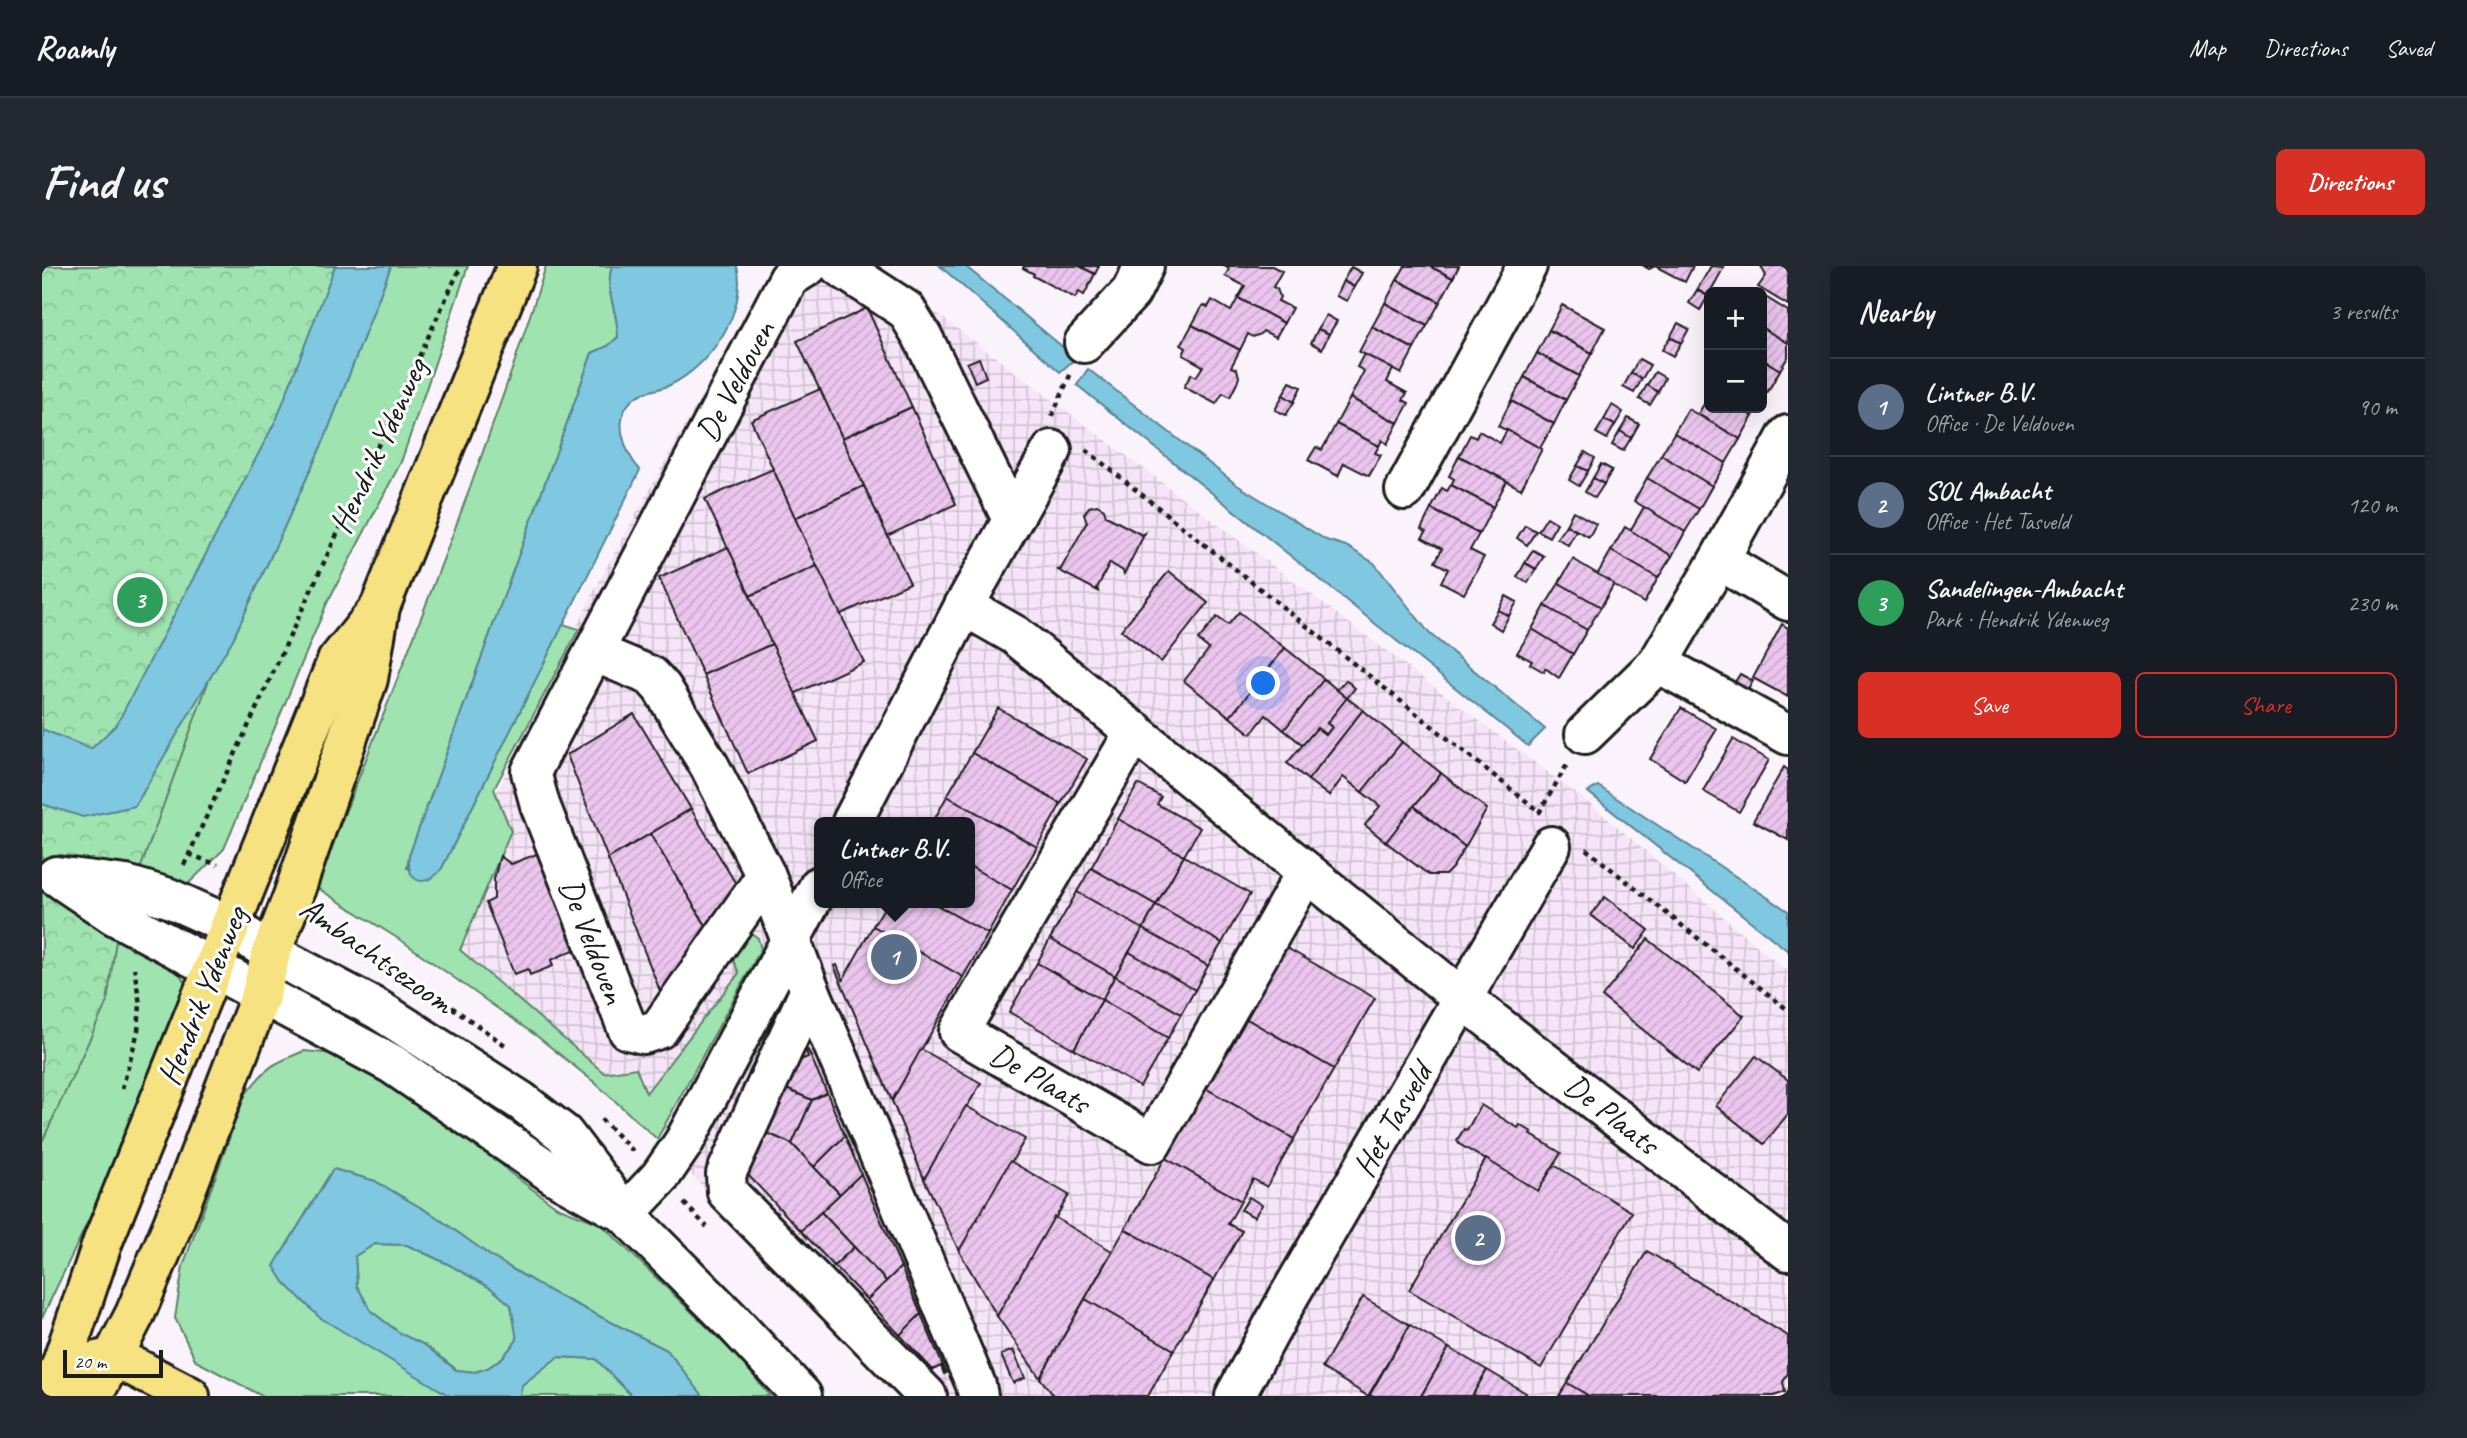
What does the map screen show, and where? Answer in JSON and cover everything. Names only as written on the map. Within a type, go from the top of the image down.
[{"type":"main road","name":"Hendrik Ydenweg","points":[[92,1396],[114,1357],[173,1224],[261,993],[271,953],[368,679],[380,607],[517,266]]},
{"type":"main road","name":"Hendrik Ydenweg","points":[[53,1383],[103,1241],[337,662],[380,607]]},
{"type":"main road","points":[[53,1383],[114,1357],[190,1396]]},
{"type":"main road","points":[[53,1383],[92,1396]]},
{"type":"street","name":"De Veldoven","points":[[766,876],[659,1029],[644,1034],[628,1030],[540,805],[531,772],[789,278],[808,266]]},
{"type":"street","points":[[839,266],[906,310],[922,336],[1012,519]]},
{"type":"street","points":[[1084,343],[1131,292],[1144,266]]},
{"type":"street","points":[[1405,490],[1527,266]]},
{"type":"street","points":[[1585,734],[1658,663],[1788,435]]},
{"type":"street","points":[[855,817],[964,606],[1012,519],[1062,440]]},
{"type":"street","points":[[1719,559],[1788,601]]},
{"type":"street","name":"De Plaats","points":[[964,606],[1015,635],[1462,999],[1788,1251]]},
{"type":"street","points":[[594,652],[651,677],[662,688],[710,767],[766,876],[810,990],[976,1385],[978,1396]]},
{"type":"street","points":[[1658,663],[1788,735]]},
{"type":"street","name":"De Plaats","points":[[1135,731],[959,1032],[1152,1143],[1306,872]]},
{"type":"street","name":"Het Tasveld","points":[[1235,1396],[1289,1296],[1462,999],[1556,831]]},
{"type":"street","name":"Ambachtsezoom","points":[[49,873],[125,886],[169,898],[231,926],[271,953],[379,1010],[521,1101],[564,1134],[625,1214],[802,1396]]},
{"type":"street","name":"Ambachtsezoom","points":[[49,873],[114,915],[392,1065],[556,1176],[625,1214]]},
{"type":"street","points":[[625,1214],[660,1177],[684,1142],[814,895]]},
{"type":"street","points":[[810,990],[726,1174],[727,1192],[927,1396]]},
{"type":"path","name":"Hendrik Ydenweg","points":[[250,879],[189,854],[461,266]]},
{"type":"path","points":[[1061,395],[1062,440],[1556,831],[1788,1010]]},
{"type":"path","points":[[1556,831],[1544,804],[1585,734]]},
{"type":"path","name":"Ambachtsezoom","points":[[293,896],[322,908],[340,930],[379,963],[419,984],[509,1047]]},
{"type":"path","name":"Hendrik Ydenweg","points":[[121,1095],[138,1031],[140,1004],[134,968]]},
{"type":"shaded area","points":[[773,266],[874,266],[1594,807],[1788,972],[1788,1396],[897,1396],[654,1134],[426,938],[599,581]]},
{"type":"green space","points":[[42,266],[359,266],[117,933],[107,1002],[42,1142]]},
{"type":"green space","points":[[391,266],[468,266],[401,462],[327,603],[224,849],[182,890],[113,924],[167,953],[187,986],[103,1190],[42,1318],[42,804],[233,639],[324,440]]},
{"type":"green space","points":[[546,266],[612,266],[610,293],[618,337],[608,346],[592,353],[409,856],[407,868],[442,868],[563,624],[579,629],[494,789],[511,831],[460,950],[604,1073],[636,1068],[646,1093],[739,973],[728,948],[748,931],[758,938],[761,949],[657,1139],[594,1082],[538,1037],[402,941],[316,887],[465,500]]},
{"type":"green space","points":[[304,1051],[354,1056],[461,1122],[509,1172],[557,1207],[601,1224],[740,1359],[770,1396],[703,1396],[667,1350],[553,1293],[492,1257],[435,1216],[375,1181],[333,1169],[274,1266],[450,1396],[262,1396],[196,1361],[175,1318],[183,1266],[245,1095],[270,1067]]},
{"type":"green space","points":[[375,1244],[407,1245],[492,1289],[511,1305],[518,1339],[503,1357],[488,1368],[475,1372],[457,1370],[425,1345],[401,1334],[371,1311],[357,1286],[355,1256]]},
{"type":"green space","points":[[557,1357],[596,1359],[632,1396],[520,1396],[521,1385]]},
{"type":"water","points":[[335,266],[391,266],[324,440],[233,639],[135,806],[83,817],[42,804],[42,729],[91,749],[117,724],[277,418]]},
{"type":"water","points":[[612,266],[737,266],[737,301],[723,335],[699,365],[670,385],[635,397],[625,409],[622,417],[623,436],[630,455],[640,470],[442,868],[430,879],[418,880],[411,873],[409,856],[592,353],[608,346],[618,337],[610,293]]},
{"type":"water","points":[[940,266],[965,266],[1076,358],[1060,372]]},
{"type":"water","points":[[1088,369],[1237,485],[1326,540],[1346,546],[1374,563],[1430,634],[1545,729],[1528,746],[1077,385]]},
{"type":"water","points":[[1598,786],[1788,911],[1788,951],[1588,792]]},
{"type":"water","points":[[333,1169],[375,1181],[435,1216],[492,1257],[553,1293],[667,1350],[703,1396],[632,1396],[596,1359],[558,1357],[522,1385],[520,1396],[450,1396],[319,1317],[284,1282],[274,1266]],"holes":[[[375,1244],[407,1245],[492,1289],[511,1305],[517,1340],[503,1357],[488,1368],[475,1372],[456,1370],[425,1345],[401,1334],[371,1311],[357,1286],[355,1256]]]},
{"type":"building","points":[[1024,266],[1080,266],[1095,274],[1084,295],[1079,292],[1075,298],[1033,276]]},
{"type":"building","points":[[1080,266],[1099,266],[1095,274]]},
{"type":"building","points":[[1224,266],[1272,266],[1282,271],[1273,287],[1277,289],[1280,297],[1278,301],[1292,308],[1284,323],[1238,298],[1245,286],[1225,276],[1229,269]]},
{"type":"building","points":[[1405,266],[1429,266],[1453,278],[1440,302],[1397,280]]},
{"type":"building","points":[[1429,266],[1459,266],[1453,278]]},
{"type":"building","points":[[1655,266],[1693,266],[1685,282]]},
{"type":"building","points":[[1711,266],[1724,267],[1713,287],[1704,287],[1704,294],[1697,290]]},
{"type":"building","points":[[1761,266],[1788,266],[1788,305],[1767,292],[1767,287],[1758,287],[1766,276]]},
{"type":"building","points":[[1351,267],[1362,273],[1354,287],[1343,281]]},
{"type":"building","points":[[1397,280],[1440,302],[1427,326],[1385,303]]},
{"type":"building","points":[[1343,281],[1354,287],[1347,301],[1336,296]]},
{"type":"building","points":[[1697,290],[1704,294],[1704,303],[1700,310],[1689,303]]},
{"type":"building","points":[[1238,298],[1284,323],[1276,337],[1263,331],[1253,337],[1248,334],[1240,350],[1192,325],[1203,305],[1208,307],[1212,300],[1231,311]]},
{"type":"building","points":[[1767,298],[1788,311],[1788,343],[1767,331]]},
{"type":"building","points":[[1385,303],[1427,326],[1414,349],[1372,327]]},
{"type":"building","points":[[1562,305],[1605,328],[1592,353],[1549,330]]},
{"type":"building","points":[[867,308],[912,407],[842,438],[797,341]]},
{"type":"building","points":[[1326,315],[1337,321],[1329,334],[1318,329]]},
{"type":"building","points":[[1678,323],[1689,329],[1681,343],[1670,337]]},
{"type":"building","points":[[1192,325],[1240,350],[1231,367],[1237,369],[1237,383],[1230,397],[1223,393],[1216,404],[1184,387],[1191,374],[1196,377],[1203,366],[1183,355],[1186,348],[1181,345]]},
{"type":"building","points":[[1372,327],[1414,349],[1401,374],[1359,352]]},
{"type":"building","points":[[1318,329],[1329,334],[1322,349],[1311,343]]},
{"type":"building","points":[[1549,330],[1592,353],[1579,376],[1537,353]]},
{"type":"building","points":[[1767,331],[1788,343],[1788,357],[1780,370],[1767,362]]},
{"type":"building","points":[[1670,337],[1681,343],[1673,356],[1662,350]]},
{"type":"building","points":[[1537,353],[1579,376],[1566,400],[1524,377]]},
{"type":"building","points":[[1364,354],[1393,369],[1387,382],[1407,393],[1403,400],[1409,403],[1398,423],[1350,398],[1364,371],[1357,367]]},
{"type":"building","points":[[979,358],[986,377],[975,382],[967,363]]},
{"type":"building","points":[[1639,359],[1650,365],[1642,379],[1631,373]]},
{"type":"building","points":[[1767,362],[1780,370],[1767,393]]},
{"type":"building","points":[[1655,372],[1665,378],[1658,392],[1647,385]]},
{"type":"building","points":[[1631,373],[1642,379],[1634,393],[1623,387]]},
{"type":"building","points":[[1524,377],[1566,400],[1554,424],[1511,401]]},
{"type":"building","points":[[1290,382],[1301,387],[1294,402],[1283,395]]},
{"type":"building","points":[[1647,385],[1658,392],[1650,405],[1639,399]]},
{"type":"building","points":[[820,389],[864,486],[795,518],[751,420]]},
{"type":"building","points":[[1283,395],[1294,402],[1286,415],[1275,410]]},
{"type":"building","points":[[1350,398],[1398,423],[1387,444],[1382,440],[1379,446],[1336,424]]},
{"type":"building","points":[[1511,401],[1554,424],[1540,448],[1498,426]]},
{"type":"building","points":[[1704,404],[1704,413],[1748,413],[1753,416],[1740,439],[1698,414]]},
{"type":"building","points":[[1612,405],[1623,412],[1615,425],[1604,420]]},
{"type":"building","points":[[912,407],[956,504],[887,536],[842,438]]},
{"type":"building","points":[[1688,409],[1740,439],[1726,463],[1674,433]]},
{"type":"building","points":[[1628,418],[1639,424],[1631,438],[1620,431]]},
{"type":"building","points":[[1604,420],[1615,425],[1607,439],[1596,433]]},
{"type":"building","points":[[1336,424],[1379,446],[1375,453],[1381,455],[1369,476],[1344,463],[1338,476],[1308,460],[1316,447],[1322,450]]},
{"type":"building","points":[[1507,430],[1542,449],[1521,489],[1459,456],[1470,435],[1476,438],[1479,431],[1500,443]]},
{"type":"building","points":[[1620,431],[1631,438],[1623,451],[1612,445]]},
{"type":"building","points":[[1674,433],[1726,463],[1712,486],[1661,455]]},
{"type":"building","points":[[1585,452],[1595,458],[1588,471],[1577,466]]},
{"type":"building","points":[[1661,455],[1712,486],[1699,509],[1647,478]]},
{"type":"building","points":[[1459,456],[1507,481],[1493,507],[1451,485],[1454,479],[1449,476]]},
{"type":"building","points":[[1601,464],[1612,470],[1604,484],[1593,478]]},
{"type":"building","points":[[1577,466],[1588,471],[1579,486],[1569,480]]},
{"type":"building","points":[[773,469],[817,566],[750,596],[705,499]]},
{"type":"building","points":[[1593,478],[1604,484],[1595,498],[1585,492]]},
{"type":"building","points":[[1647,478],[1699,509],[1685,532],[1634,501]]},
{"type":"building","points":[[1451,485],[1493,507],[1479,534],[1431,509],[1442,488],[1447,491]]},
{"type":"building","points":[[864,486],[910,583],[839,615],[795,518]]},
{"type":"building","points":[[1097,505],[1104,509],[1106,516],[1142,535],[1145,533],[1124,574],[1110,563],[1097,588],[1098,591],[1058,570],[1087,522],[1084,514],[1089,507]]},
{"type":"building","points":[[1644,507],[1685,532],[1672,556],[1630,531]]},
{"type":"building","points":[[1431,509],[1479,534],[1470,550],[1484,557],[1464,594],[1441,582],[1448,569],[1435,562],[1442,549],[1422,538],[1426,532],[1421,529]]},
{"type":"building","points":[[1573,511],[1596,524],[1589,537],[1566,525]]},
{"type":"building","points":[[1547,517],[1557,523],[1549,537],[1538,531]]},
{"type":"building","points":[[1525,525],[1536,531],[1527,545],[1517,538]]},
{"type":"building","points":[[1566,525],[1576,531],[1568,545],[1557,538]]},
{"type":"building","points":[[1625,527],[1672,556],[1658,578],[1611,551]]},
{"type":"building","points":[[728,547],[772,644],[703,675],[659,578]]},
{"type":"building","points":[[1533,550],[1544,556],[1536,569],[1525,563]]},
{"type":"building","points":[[1611,551],[1658,578],[1644,603],[1597,575]]},
{"type":"building","points":[[1573,559],[1614,584],[1601,607],[1559,583]]},
{"type":"building","points":[[1525,563],[1536,569],[1528,583],[1517,577]]},
{"type":"building","points":[[817,566],[864,662],[794,694],[750,596]]},
{"type":"building","points":[[1169,571],[1208,603],[1161,662],[1121,630]]},
{"type":"building","points":[[1559,583],[1601,607],[1587,630],[1545,606]]},
{"type":"building","points":[[1506,596],[1517,602],[1509,616],[1498,610]]},
{"type":"building","points":[[1545,606],[1587,630],[1573,654],[1532,629]]},
{"type":"building","points":[[1498,610],[1509,616],[1501,630],[1490,623]]},
{"type":"building","points":[[1239,612],[1285,648],[1230,717],[1184,681],[1209,649],[1198,640],[1217,617],[1228,625]]},
{"type":"building","points":[[1782,624],[1788,628],[1788,697],[1753,678]]},
{"type":"building","points":[[1532,629],[1573,654],[1559,678],[1545,668],[1544,672],[1530,664],[1532,661],[1517,653]]},
{"type":"building","points":[[772,644],[818,741],[748,774],[703,675]]},
{"type":"building","points":[[1285,648],[1324,679],[1284,730],[1266,715],[1251,734],[1230,717]]},
{"type":"building","points":[[1740,674],[1753,681],[1746,693],[1733,685]]},
{"type":"building","points":[[1324,679],[1347,698],[1327,723],[1332,727],[1326,735],[1317,728],[1303,745],[1284,730]]},
{"type":"building","points":[[1346,680],[1355,688],[1347,698],[1337,690]]},
{"type":"building","points":[[1347,698],[1363,710],[1308,780],[1287,763],[1317,728],[1326,735],[1332,727],[1327,723]]},
{"type":"building","points":[[998,708],[1087,759],[1061,804],[972,753]]},
{"type":"building","points":[[1681,708],[1717,729],[1685,781],[1650,759]]},
{"type":"building","points":[[1363,710],[1402,742],[1362,792],[1343,777],[1329,796],[1308,780]]},
{"type":"building","points":[[634,714],[691,809],[608,859],[567,755]]},
{"type":"building","points":[[1733,739],[1769,760],[1739,812],[1703,791]]},
{"type":"building","points":[[1402,742],[1441,773],[1386,842],[1365,825],[1380,806],[1362,792]]},
{"type":"building","points":[[972,753],[1061,804],[1037,847],[947,796]]},
{"type":"building","points":[[1784,767],[1788,770],[1788,840],[1753,821]]},
{"type":"building","points":[[1441,773],[1487,809],[1465,847],[1414,806]]},
{"type":"building","points":[[1138,784],[1161,797],[1157,804],[1200,828],[1184,856],[1118,819]]},
{"type":"building","points":[[947,796],[1037,847],[1012,890],[975,869],[975,817],[936,817]]},
{"type":"building","points":[[1414,806],[1465,847],[1445,875],[1429,875],[1386,842]]},
{"type":"building","points":[[691,809],[739,889],[708,929],[650,834]]},
{"type":"building","points":[[1118,819],[1184,856],[1156,905],[1091,868]]},
{"type":"building","points":[[650,834],[708,929],[660,991],[608,859]]},
{"type":"building","points":[[539,853],[576,949],[551,960],[553,966],[530,975],[528,969],[514,974],[486,903],[494,899],[494,879],[500,856],[511,864]]},
{"type":"building","points":[[1184,856],[1250,894],[1222,943],[1156,905]]},
{"type":"building","points":[[1091,868],[1156,905],[1143,929],[1077,892]]},
{"type":"building","points":[[975,869],[1012,890],[988,934],[942,908],[975,908]]},
{"type":"building","points":[[1077,892],[1143,929],[1115,976],[1050,939]]},
{"type":"building","points":[[1605,897],[1649,930],[1635,949],[1591,915]]},
{"type":"building","points":[[1156,905],[1222,943],[1208,966],[1143,929]]},
{"type":"building","points":[[884,908],[942,908],[988,934],[963,977],[873,926]]},
{"type":"building","points":[[873,926],[963,977],[892,1101],[834,966],[837,965],[843,980]]},
{"type":"building","points":[[1143,929],[1208,966],[1195,990],[1129,952]]},
{"type":"building","points":[[1050,939],[1115,976],[1102,1000],[1037,963]]},
{"type":"building","points":[[1648,939],[1744,1016],[1697,1073],[1602,997]]},
{"type":"building","points":[[1285,947],[1375,998],[1334,1069],[1245,1018]]},
{"type":"building","points":[[1129,952],[1195,990],[1181,1014],[1115,976]]},
{"type":"building","points":[[1037,963],[1102,1000],[1074,1049],[1009,1012]]},
{"type":"building","points":[[1115,976],[1181,1014],[1168,1038],[1102,1000]]},
{"type":"building","points":[[1102,1000],[1168,1038],[1140,1087],[1074,1049]]},
{"type":"building","points":[[1245,1018],[1334,1069],[1294,1139],[1205,1088]]},
{"type":"building","points":[[921,1049],[981,1083],[924,1179],[892,1101]]},
{"type":"building","points":[[808,1050],[827,1093],[812,1100],[786,1089],[798,1061],[808,1057]]},
{"type":"building","points":[[1756,1056],[1788,1080],[1788,1114],[1764,1144],[1716,1106]]},
{"type":"building","points":[[1205,1088],[1294,1139],[1267,1187],[1253,1179],[1241,1201],[1165,1158]]},
{"type":"building","points":[[786,1089],[812,1100],[792,1144],[767,1133]]},
{"type":"building","points":[[827,1093],[845,1136],[814,1167],[792,1144],[812,1100]]},
{"type":"building","points":[[1481,1105],[1518,1128],[1520,1125],[1532,1132],[1530,1134],[1561,1153],[1538,1191],[1459,1144],[1457,1140],[1464,1129],[1467,1130]]},
{"type":"building","points":[[966,1106],[1025,1139],[959,1251],[924,1179]]},
{"type":"building","points":[[767,1133],[792,1144],[840,1194],[801,1231],[748,1175]]},
{"type":"building","points":[[845,1136],[861,1174],[840,1194],[814,1167]]},
{"type":"building","points":[[1165,1158],[1241,1201],[1228,1224],[1242,1231],[1214,1280],[1125,1229]]},
{"type":"building","points":[[1486,1159],[1538,1191],[1554,1165],[1632,1212],[1541,1368],[1409,1290]]},
{"type":"building","points":[[1010,1161],[1069,1195],[997,1316],[959,1251]]},
{"type":"building","points":[[861,1174],[901,1267],[887,1282],[821,1212]]},
{"type":"building","points":[[1249,1197],[1262,1205],[1254,1217],[1241,1210]]},
{"type":"building","points":[[821,1212],[854,1247],[834,1266],[801,1231]]},
{"type":"building","points":[[1054,1217],[1112,1251],[1040,1378],[997,1316]]},
{"type":"building","points":[[1125,1229],[1214,1280],[1174,1350],[1085,1299]]},
{"type":"building","points":[[854,1247],[887,1282],[867,1300],[834,1266]]},
{"type":"building","points":[[1647,1251],[1788,1336],[1788,1373],[1783,1382],[1785,1392],[1774,1396],[1589,1396],[1567,1383]]},
{"type":"building","points":[[901,1267],[921,1314],[900,1335],[867,1300]]},
{"type":"building","points":[[1363,1297],[1410,1325],[1368,1396],[1322,1368]]},
{"type":"building","points":[[1085,1299],[1174,1350],[1148,1396],[1054,1396],[1040,1378]]},
{"type":"building","points":[[921,1314],[946,1373],[944,1374],[941,1366],[933,1370],[900,1335]]},
{"type":"building","points":[[1410,1325],[1449,1348],[1421,1396],[1369,1396]]},
{"type":"building","points":[[1449,1348],[1487,1370],[1472,1396],[1421,1396]]},
{"type":"building","points":[[1013,1350],[1025,1378],[1013,1383],[1001,1355]]},
{"type":"building","points":[[1487,1370],[1526,1393],[1524,1396],[1472,1396]]},
{"type":"building","points":[[1567,1383],[1589,1396],[1559,1396]]},
{"type":"place","name":"Sandelingen-Ambacht","points":[[140,600]]},
{"type":"place","name":"Lintner B.V.","points":[[894,957]]},
{"type":"place","name":"SOL Ambacht","points":[[1478,1238]]}]
